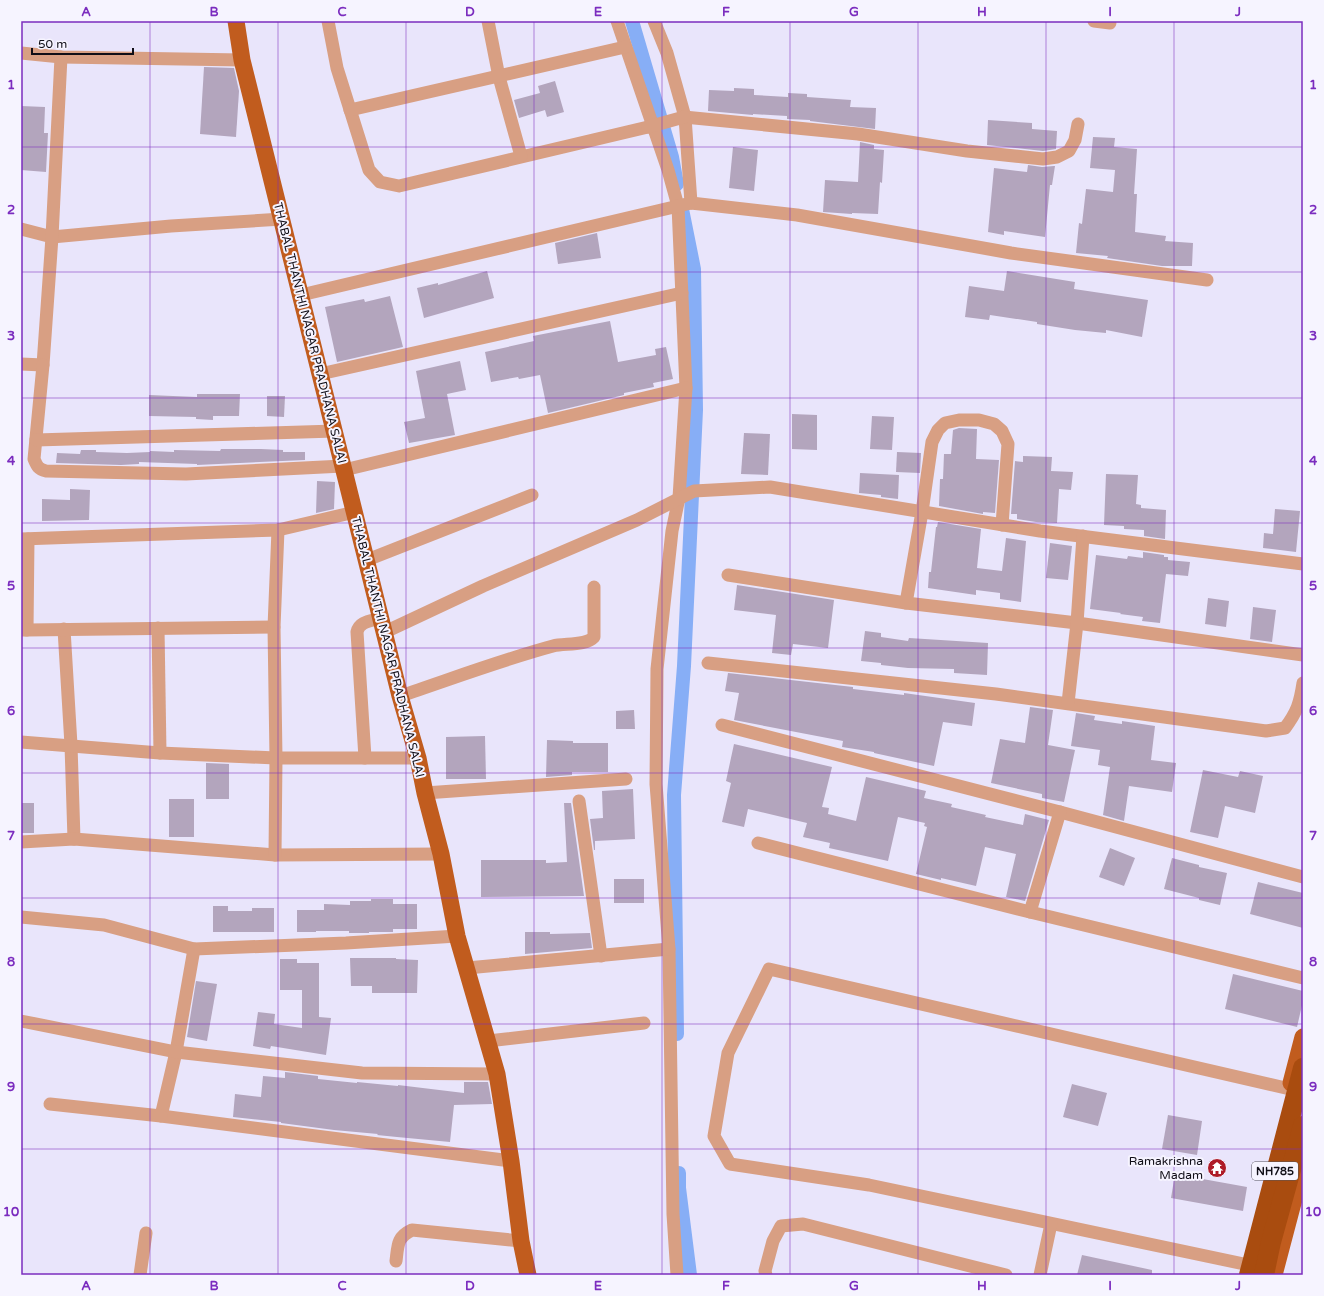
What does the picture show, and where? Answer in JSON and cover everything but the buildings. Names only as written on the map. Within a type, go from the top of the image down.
[{"type":"highway","name":"NH785","points":[[1245,1271],[1303,1068]]},
{"type":"highway","name":"NH785","points":[[1264,1275],[1271,1242],[1303,1126]]},
{"type":"main road","name":"THABAL THANTHI NAGAR PRADHANA SALAI","points":[[236,21],[242,60],[400,696],[418,758],[425,793],[441,854],[457,936],[498,1074],[511,1161],[520,1240],[528,1275]]},
{"type":"main road","points":[[1245,1271],[1303,1037]]},
{"type":"main road","points":[[1274,1275],[1303,1165]]},
{"type":"street","points":[[328,21],[337,68],[369,170],[380,182],[398,186],[648,127],[684,117],[858,134],[967,151],[1043,159],[1057,157],[1069,151],[1076,140],[1078,124]]},
{"type":"street","points":[[488,21],[500,77],[521,156]]},
{"type":"street","points":[[617,21],[668,170],[684,205]]},
{"type":"street","points":[[654,21],[667,53],[684,117],[682,293],[686,388],[680,498],[672,531],[657,669],[656,784],[669,949],[672,1082],[672,1214],[677,1275]]},
{"type":"street","points":[[1094,21],[1110,23]]},
{"type":"street","points":[[350,110],[500,77],[625,47]]},
{"type":"street","points":[[21,53],[61,58],[242,60]]},
{"type":"street","points":[[61,58],[52,237],[43,365],[34,458],[40,470],[186,474],[344,468],[686,388]]},
{"type":"street","points":[[301,295],[684,205],[797,215],[1011,253],[1207,280]]},
{"type":"street","points":[[21,229],[52,237],[171,226],[282,219]]},
{"type":"street","points":[[320,374],[682,293]]},
{"type":"street","points":[[21,364],[43,365]]},
{"type":"street","points":[[906,603],[922,512],[932,442],[938,430],[945,423],[959,420],[979,420],[994,424],[1002,431],[1008,444],[1002,524]]},
{"type":"street","points":[[36,440],[335,431]]},
{"type":"street","points":[[366,758],[357,632],[358,628],[362,624],[383,625],[483,586],[637,520],[694,491],[770,487],[1083,536],[1303,564]]},
{"type":"street","points":[[367,560],[532,495]]},
{"type":"street","points":[[274,628],[24,630],[24,539],[278,530],[355,512]]},
{"type":"street","points":[[275,855],[276,758],[274,628],[278,530]]},
{"type":"street","points":[[1068,703],[1078,623],[1083,536]]},
{"type":"street","points":[[728,575],[906,603],[1078,623],[1303,655]]},
{"type":"street","points":[[400,696],[555,646],[586,642],[592,639],[594,637],[594,586]]},
{"type":"street","points":[[158,628],[160,753]]},
{"type":"street","points":[[64,629],[72,745],[74,839]]},
{"type":"street","points":[[708,663],[996,694],[1266,731],[1285,728],[1300,708],[1303,683]]},
{"type":"street","points":[[722,725],[1060,812],[1303,877]]},
{"type":"street","points":[[21,742],[160,753],[276,758],[418,758]]},
{"type":"street","points":[[425,793],[626,779]]},
{"type":"street","points":[[579,801],[601,956]]},
{"type":"street","points":[[1030,912],[1060,812]]},
{"type":"street","points":[[21,842],[74,839],[275,855],[441,854]]},
{"type":"street","points":[[758,843],[1030,912],[1303,978]]},
{"type":"street","points":[[21,918],[104,925],[194,949],[346,943],[457,936]]},
{"type":"street","points":[[161,1116],[176,1052],[194,949]]},
{"type":"street","points":[[467,968],[669,949]]},
{"type":"street","points":[[1245,1271],[1051,1224],[869,1185],[730,1164],[714,1136],[728,1053],[769,969],[1290,1089]]},
{"type":"street","points":[[21,1020],[176,1052],[362,1073],[498,1074]]},
{"type":"street","points":[[488,1041],[644,1022]]},
{"type":"street","points":[[50,1104],[161,1116],[511,1161]]},
{"type":"street","points":[[766,1275],[773,1241],[781,1226],[803,1224],[1006,1275]]},
{"type":"street","points":[[1040,1275],[1051,1224]]},
{"type":"street","points":[[396,1261],[398,1242],[404,1234],[412,1230],[520,1240]]},
{"type":"street","points":[[140,1275],[146,1233]]},
{"type":"waterway","points":[[632,21],[672,157],[677,184]]},
{"type":"waterway","points":[[677,1034],[674,795],[684,666],[696,410],[694,269],[682,209]]},
{"type":"waterway","points":[[679,1173],[679,1188],[690,1275]]},
{"type":"place","name":"Ramakrishna Madam","points":[[1217,1168]]}]
